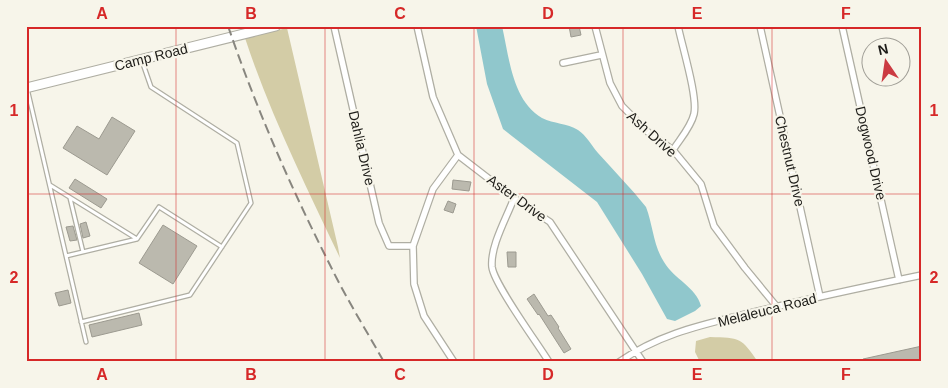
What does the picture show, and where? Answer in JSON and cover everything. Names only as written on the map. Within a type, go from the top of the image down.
[{"type":"street","name":"Camp Road","points":[[27,88],[276,26]]},
{"type":"street","name":"Dahlia Drive","points":[[334,26],[380,223],[389,246],[413,246]]},
{"type":"street","name":"Aster Drive","points":[[417,26],[433,97],[458,155],[514,198],[550,222],[643,362]]},
{"type":"street","name":"Ash Drive","points":[[595,26],[601,55],[610,83],[622,106],[649,133],[672,150],[701,184],[714,226],[777,307]]},
{"type":"street","points":[[672,150],[692,120],[695,108],[678,26]]},
{"type":"street","name":"Chestnut Drive","points":[[760,26],[820,297]]},
{"type":"street","name":"Dogwood Drive","points":[[842,26],[899,280]]},
{"type":"street","points":[[563,63],[601,55]]},
{"type":"street","points":[[454,362],[424,316],[414,284],[413,246],[433,189],[458,155]]},
{"type":"street","points":[[514,198],[495,248],[492,266],[498,283],[550,362]]},
{"type":"street","name":"Melaleuca Road","points":[[619,362],[636,350],[677,332],[777,307],[922,275]]},
{"type":"lane","points":[[81,322],[190,295],[251,203],[237,142],[151,87],[142,59]]},
{"type":"lane","points":[[27,88],[86,342]]},
{"type":"lane","points":[[50,185],[137,239]]},
{"type":"lane","points":[[70,197],[82,252]]},
{"type":"lane","points":[[66,256],[137,239],[159,207],[222,247]]},
{"type":"shaded area","points":[[287,28],[340,258],[277,122],[245,38]]},
{"type":"shaded area","points":[[710,337],[739,340],[748,348],[758,362],[700,362],[695,352],[696,341]]},
{"type":"water","points":[[476,26],[502,26],[513,77],[524,101],[542,118],[569,126],[581,132],[646,207],[660,255],[668,268],[690,288],[698,299],[701,306],[695,311],[675,321],[667,319],[642,274],[597,202],[503,129],[487,84]]},
{"type":"building","points":[[569,26],[579,26],[581,35],[571,37]]},
{"type":"building","points":[[112,117],[135,131],[107,175],[63,148],[77,126],[99,139]]},
{"type":"building","points":[[75,179],[107,199],[101,208],[69,188]]},
{"type":"building","points":[[453,180],[471,182],[469,191],[452,189]]},
{"type":"building","points":[[448,201],[456,204],[453,213],[444,210]]},
{"type":"building","points":[[86,222],[90,236],[83,238],[80,224]]},
{"type":"building","points":[[163,225],[197,246],[173,284],[139,263]]},
{"type":"building","points":[[73,226],[77,240],[70,241],[66,227]]},
{"type":"building","points":[[507,252],[516,252],[516,267],[508,267]]},
{"type":"building","points":[[68,290],[71,303],[59,306],[55,293]]},
{"type":"building","points":[[534,294],[548,316],[551,315],[571,349],[564,353],[527,299]]},
{"type":"building","points":[[139,313],[142,325],[92,337],[89,325]]},
{"type":"building","points":[[922,346],[922,362],[863,362],[863,359]]},
{"type":"railway","points":[[228,26],[262,117],[302,207],[343,290],[384,362]]}]
